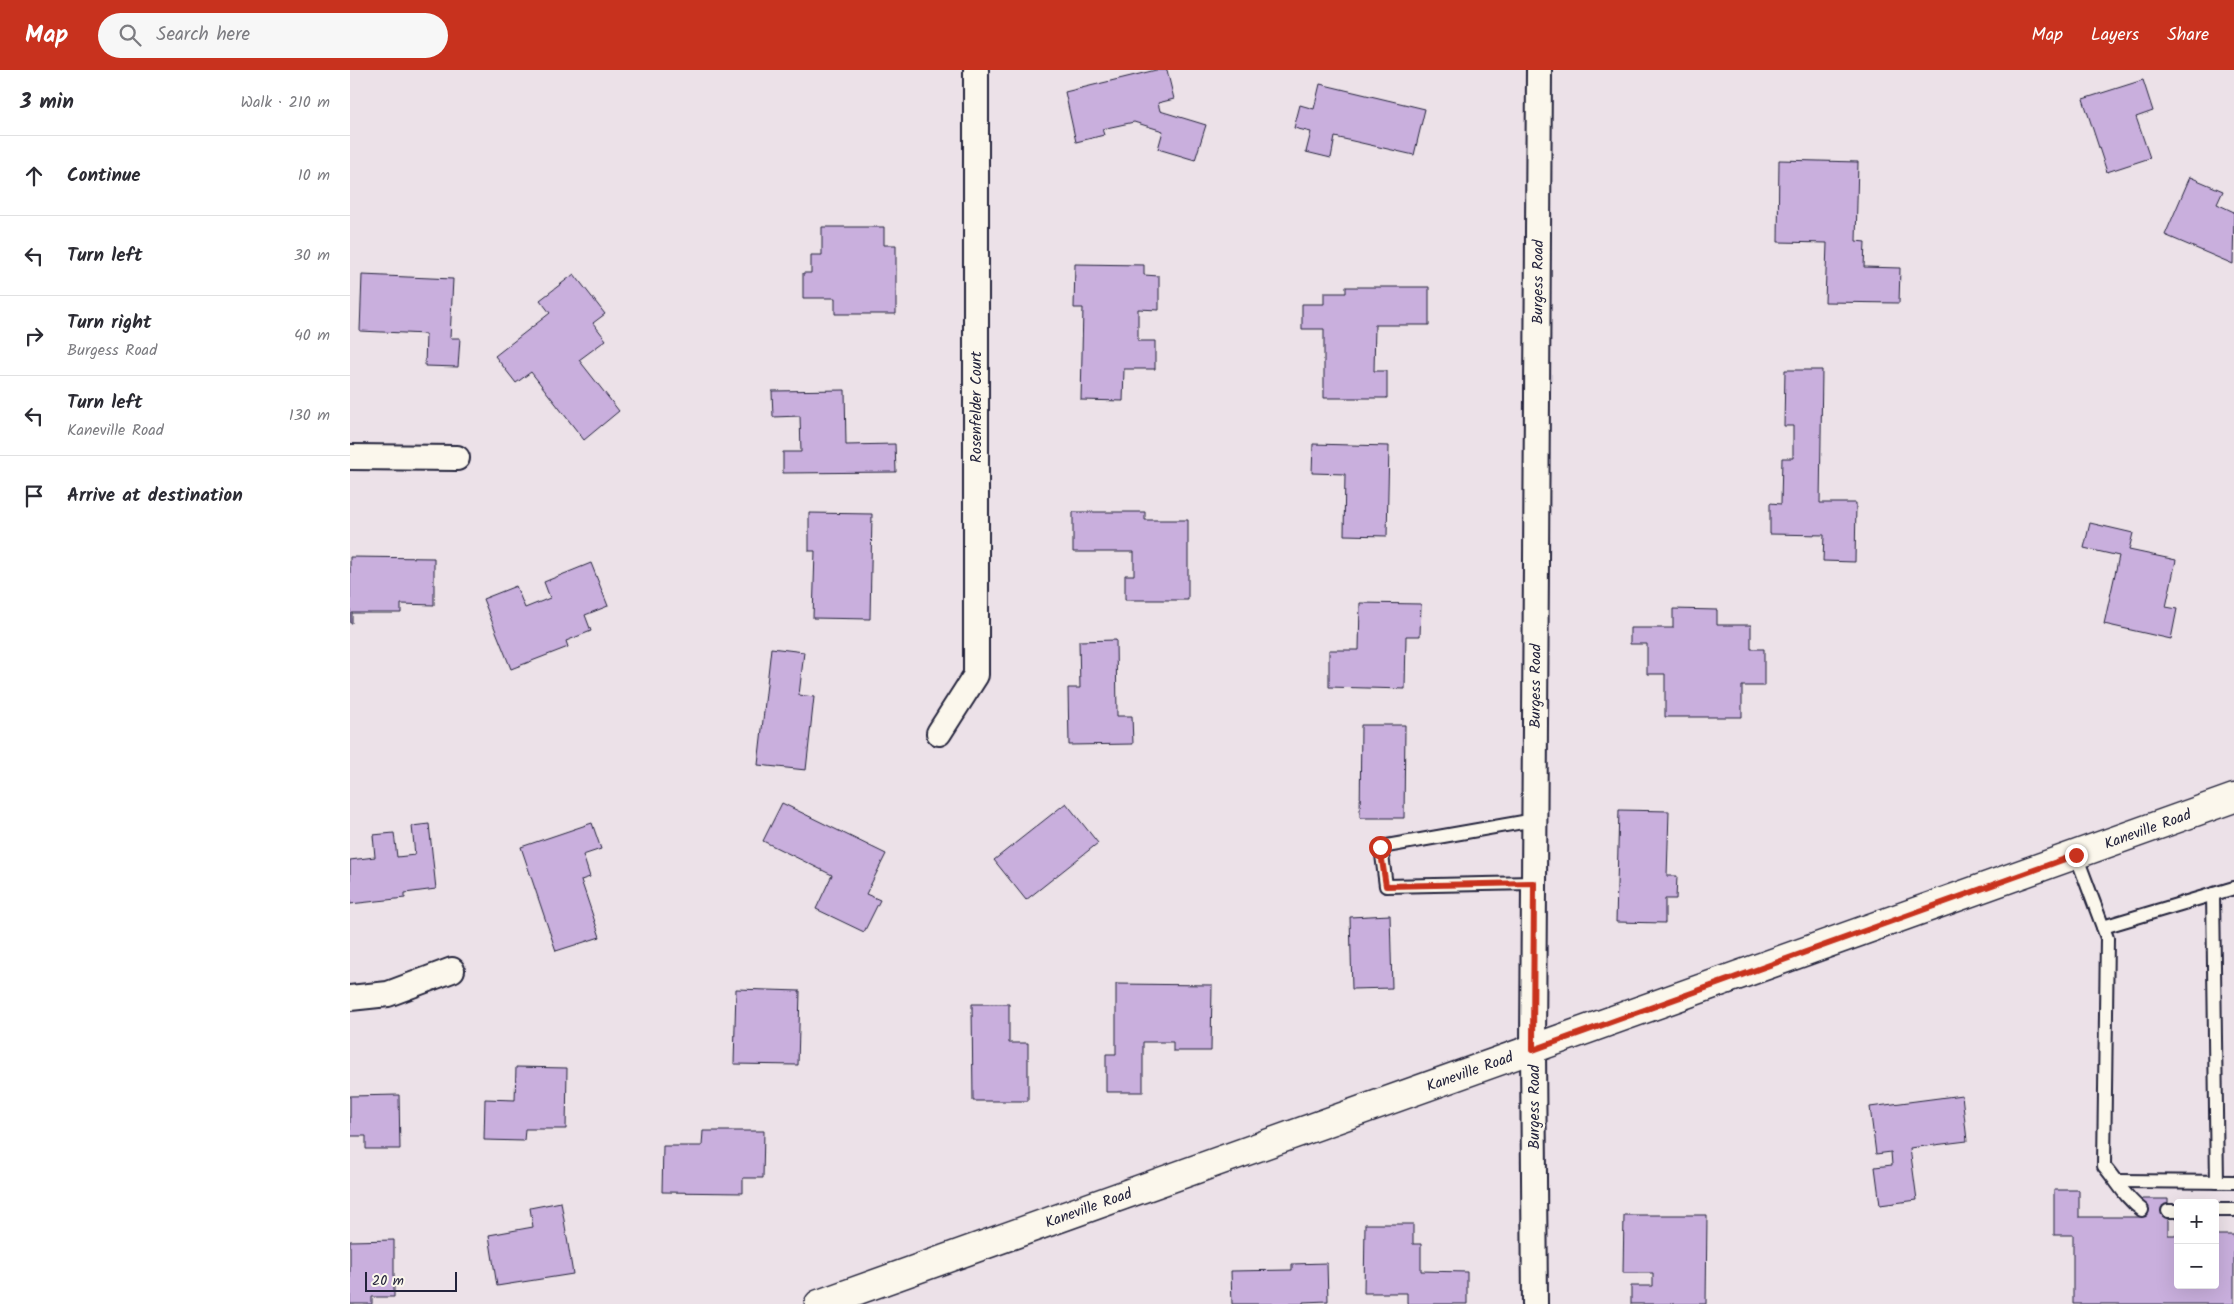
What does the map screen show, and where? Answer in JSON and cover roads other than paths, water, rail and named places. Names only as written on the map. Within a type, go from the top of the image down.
[{"type":"main road","name":"Kaneville Road","points":[[819,1304],[2234,798]]},
{"type":"street","name":"Rosenfelder Court","points":[[939,733],[976,675],[976,70]]},
{"type":"street","name":"Burgess Road","points":[[1535,1304],[1533,1050],[1539,70]]},
{"type":"street","points":[[350,457],[457,458]]},
{"type":"street","points":[[350,998],[388,994],[452,970]]},
{"type":"lane","points":[[1534,820],[1380,847],[1386,886],[1534,883]]},
{"type":"lane","points":[[2076,855],[2107,938],[2104,1166],[2117,1180],[2130,1201],[2142,1210]]},
{"type":"lane","points":[[2103,927],[2234,888]]},
{"type":"lane","points":[[2213,894],[2217,1182]]},
{"type":"lane","points":[[2117,1180],[2234,1182]]},
{"type":"lane","points":[[2219,1210],[2234,1210]]}]
